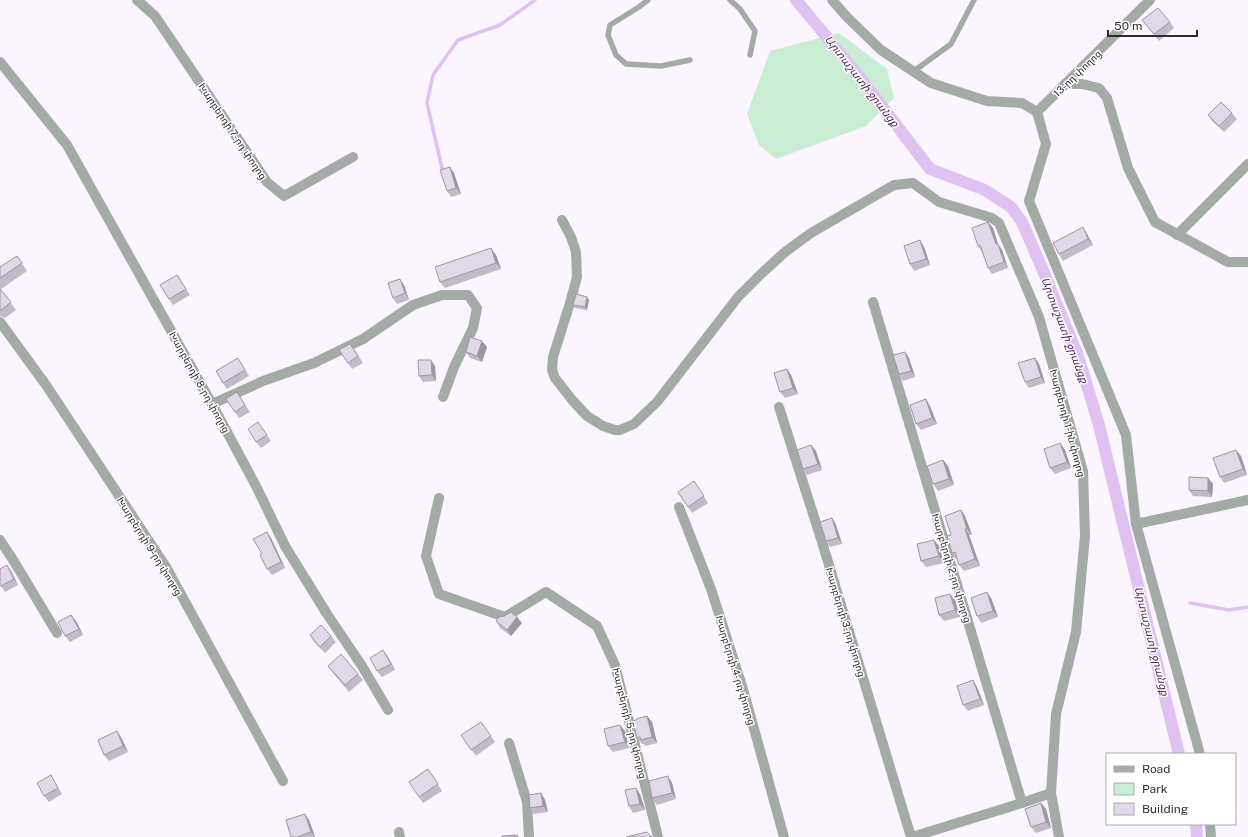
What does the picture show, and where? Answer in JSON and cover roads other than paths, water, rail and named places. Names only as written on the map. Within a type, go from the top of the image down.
[{"type":"street","name":"Խարբերդի 7-րդ փողոց","points":[[137,0],[155,16],[267,182],[284,196],[353,157]]},
{"type":"street","points":[[832,0],[881,50],[931,83],[987,101],[1022,103],[1037,112],[1046,144],[1028,201],[1126,435],[1136,524],[1200,753]]},
{"type":"street","name":"13-րդ փողոց","points":[[1037,112],[1150,0]]},
{"type":"street","name":"Խարբերդի 8-րդ փողոց","points":[[0,62],[67,145],[212,404],[257,488],[284,546],[362,666],[388,710]]},
{"type":"street","points":[[1065,84],[1082,84],[1099,88],[1106,98],[1128,168],[1155,222],[1228,262],[1248,262]]},
{"type":"street","points":[[1178,235],[1248,164]]},
{"type":"street","name":"Խարբերդի 1-ին փողոց","points":[[562,220],[571,237],[576,252],[577,277],[553,357],[552,370],[573,401],[587,416],[604,426],[615,430],[620,430],[634,424],[657,402],[738,297],[785,252],[811,233],[896,184],[916,184],[939,202],[992,218],[999,223],[1039,316],[1083,471],[1085,543],[1076,632],[1071,657],[1065,672],[1056,714],[1051,793],[1059,837]]},
{"type":"street","points":[[212,404],[263,381],[314,363],[356,343],[413,305],[442,296],[468,295],[477,308],[473,328],[454,367],[443,397]]},
{"type":"street","name":"Խարբերդի 2-րդ փողոց","points":[[873,302],[1022,803]]},
{"type":"street","name":"Խարբերդի 9-րդ փողոց","points":[[0,322],[46,385],[166,567],[283,780]]},
{"type":"street","name":"Խարբերդի 3-րդ փողոց","points":[[779,407],[822,542],[911,837]]},
{"type":"street","name":"Խարբերդի 5-րդ փողոց","points":[[438,498],[426,556],[439,594],[505,617],[546,592],[597,626],[616,665],[658,837]]},
{"type":"street","points":[[1136,524],[1248,500]]},
{"type":"street","name":"Խարբերդի 4-րդ փողոց","points":[[679,507],[712,589],[743,689],[784,837]]},
{"type":"street","points":[[0,540],[15,562],[57,633]]},
{"type":"street","points":[[509,743],[527,802],[529,837]]},
{"type":"street","points":[[911,837],[1051,793]]},
{"type":"street","points":[[1210,825],[1211,837]]},
{"type":"lane","points":[[648,0],[640,7],[610,25],[608,35],[616,55],[626,64],[660,66],[690,60]]},
{"type":"lane","points":[[730,0],[740,9],[755,32],[750,55]]},
{"type":"lane","points":[[914,71],[951,44],[974,0]]},
{"type":"waterway","points":[[442,168],[427,103],[433,75],[458,40],[500,25],[535,0]]},
{"type":"waterway","name":"Արտաշատի ջրանցք","points":[[796,0],[855,71],[930,169],[985,190],[1011,207],[1022,222],[1078,356],[1099,425],[1179,753]]},
{"type":"waterway","points":[[1190,603],[1229,610],[1248,607]]},
{"type":"waterway","name":"Արտաշատի ջրանցք","points":[[1196,825],[1197,837]]}]
